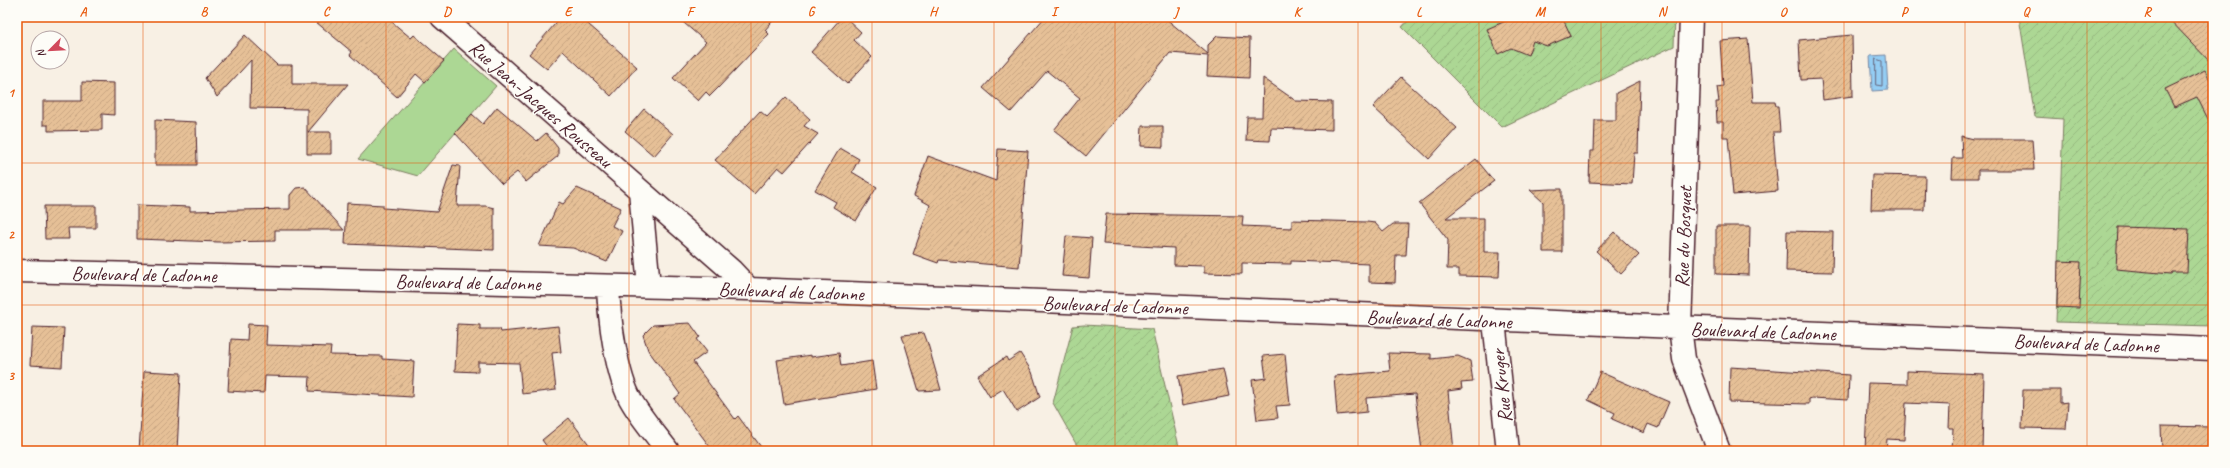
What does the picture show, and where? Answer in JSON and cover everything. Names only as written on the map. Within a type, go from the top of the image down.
[{"type":"street","name":"Rue Jean-Jacques Rousseau","points":[[442,17],[732,271],[749,289]]},
{"type":"street","name":"Rue du Bosquet","points":[[1692,17],[1680,327],[1684,359],[1719,451]]},
{"type":"street","points":[[640,191],[649,286]]},
{"type":"street","name":"Boulevard de Ladonne","points":[[17,271],[749,289],[1494,321],[1680,327],[2213,349]]},
{"type":"street","points":[[608,286],[609,311],[623,383],[631,401],[668,451]]},
{"type":"street","name":"Rue Kruger","points":[[1494,321],[1508,451]]},
{"type":"green space","points":[[1411,17],[1675,17],[1674,46],[1502,127],[1402,27]]},
{"type":"green space","points":[[2019,17],[2213,17],[2213,326],[2056,322],[2063,119],[2035,117]]},
{"type":"green space","points":[[454,49],[496,86],[418,176],[358,159]]},
{"type":"green space","points":[[1084,325],[1152,329],[1180,451],[1080,451],[1053,403],[1073,326]]},
{"type":"water","points":[[1886,55],[1888,90],[1872,91],[1870,56]]},
{"type":"building","points":[[310,17],[386,17],[411,38],[414,35],[444,61],[425,82],[416,74],[397,97],[350,55],[352,52]]},
{"type":"building","points":[[561,17],[580,17],[637,67],[611,96],[563,51],[547,69],[529,54]]},
{"type":"building","points":[[677,17],[776,17],[765,30],[769,34],[710,96],[706,92],[698,101],[673,78],[706,42]]},
{"type":"building","points":[[842,17],[845,17],[861,32],[854,40],[872,57],[847,84],[811,52]]},
{"type":"building","points":[[1045,17],[1164,17],[1208,54],[1208,45],[1217,36],[1250,38],[1249,78],[1207,76],[1208,56],[1170,53],[1086,156],[1054,130],[1080,98],[1047,71],[1011,112],[983,88]]},
{"type":"building","points":[[1515,17],[1562,17],[1571,36],[1547,46],[1533,41],[1528,55],[1511,48],[1498,54],[1487,29]]},
{"type":"building","points":[[2167,17],[2213,17],[2213,65]]},
{"type":"building","points":[[245,35],[277,65],[292,65],[292,84],[348,84],[308,132],[331,132],[331,154],[307,154],[307,109],[250,108],[251,60],[217,97],[205,78]]},
{"type":"building","points":[[1852,35],[1853,96],[1823,100],[1821,79],[1801,80],[1799,40]]},
{"type":"building","points":[[1748,39],[1753,102],[1775,102],[1776,106],[1778,106],[1780,132],[1773,132],[1778,191],[1733,195],[1728,137],[1723,137],[1723,122],[1717,122],[1716,102],[1719,102],[1717,87],[1723,86],[1720,41]]},
{"type":"building","points":[[2205,70],[2213,86],[2213,129],[2197,97],[2174,107],[2165,89]]},
{"type":"building","points":[[1401,77],[1457,128],[1429,159],[1373,107]]},
{"type":"building","points":[[1263,78],[1296,101],[1332,102],[1332,130],[1271,128],[1270,141],[1246,140],[1247,117],[1262,117]]},
{"type":"building","points":[[1640,81],[1638,153],[1634,153],[1632,184],[1589,182],[1590,151],[1594,151],[1595,120],[1616,120],[1616,93]]},
{"type":"building","points":[[82,82],[114,83],[114,115],[102,114],[102,130],[48,131],[48,125],[43,125],[43,101],[82,101]]},
{"type":"building","points":[[786,97],[810,119],[804,126],[818,134],[784,172],[778,167],[754,194],[715,160],[760,111],[767,117]]},
{"type":"building","points":[[497,107],[537,141],[546,133],[558,148],[558,156],[526,182],[517,172],[502,184],[455,133],[472,114],[483,124]]},
{"type":"building","points":[[644,109],[673,134],[654,156],[625,131]]},
{"type":"building","points":[[155,120],[196,122],[197,165],[155,165]]},
{"type":"building","points":[[1142,126],[1163,126],[1163,147],[1141,146]]},
{"type":"building","points":[[1961,136],[1974,139],[2032,139],[2034,170],[1978,170],[1978,178],[1952,178],[1953,158],[1962,158]]},
{"type":"building","points":[[840,148],[859,159],[852,172],[877,187],[856,221],[833,207],[836,202],[815,190]]},
{"type":"building","points":[[998,149],[1028,151],[1019,267],[939,260],[938,263],[913,254],[930,205],[914,196],[928,156],[996,181]]},
{"type":"building","points":[[1476,159],[1494,181],[1446,218],[1484,218],[1484,252],[1500,252],[1499,277],[1459,276],[1459,269],[1447,269],[1448,240],[1419,203]]},
{"type":"building","points":[[453,165],[460,166],[457,206],[486,206],[494,208],[494,250],[345,244],[347,203],[383,205],[383,208],[437,212]]},
{"type":"building","points":[[1872,175],[1925,176],[1924,210],[1871,210]]},
{"type":"building","points":[[305,187],[344,230],[275,230],[275,241],[219,242],[137,239],[137,205],[190,207],[190,211],[290,209],[290,195],[296,188]]},
{"type":"building","points":[[577,188],[621,208],[612,226],[622,231],[607,262],[573,248],[539,246],[559,202],[563,204]]},
{"type":"building","points":[[1562,189],[1562,252],[1543,252],[1543,202],[1530,190]]},
{"type":"building","points":[[44,206],[96,206],[96,228],[68,228],[69,239],[45,239]]},
{"type":"building","points":[[1106,214],[1243,216],[1242,226],[1292,228],[1292,220],[1367,222],[1375,223],[1383,232],[1393,224],[1408,224],[1406,255],[1396,255],[1395,283],[1369,282],[1369,264],[1291,261],[1291,264],[1242,263],[1242,274],[1204,273],[1204,266],[1174,265],[1174,248],[1103,244]]},
{"type":"building","points":[[1716,226],[1750,226],[1749,275],[1716,274]]},
{"type":"building","points":[[2118,227],[2189,229],[2187,272],[2172,272],[2171,274],[2116,269]]},
{"type":"building","points":[[1787,231],[1833,232],[1832,272],[1786,271]]},
{"type":"building","points":[[1614,232],[1639,255],[1621,274],[1596,251]]},
{"type":"building","points":[[1066,236],[1092,238],[1089,278],[1062,276]]},
{"type":"building","points":[[2058,261],[2081,262],[2079,308],[2057,307]]},
{"type":"building","points":[[690,323],[700,337],[697,339],[707,352],[693,362],[735,419],[738,416],[764,451],[713,451],[674,399],[680,394],[648,350],[643,335],[653,325]]},
{"type":"building","points":[[248,324],[267,325],[266,345],[331,347],[330,355],[382,356],[382,359],[414,361],[412,397],[309,391],[310,377],[265,376],[264,393],[228,391],[231,339],[247,340]]},
{"type":"building","points":[[457,324],[480,325],[480,329],[500,329],[501,332],[558,326],[561,352],[552,353],[556,390],[522,394],[519,363],[478,362],[478,372],[455,371]]},
{"type":"building","points":[[32,327],[64,328],[62,367],[30,365]]},
{"type":"building","points":[[924,333],[941,390],[919,391],[902,335]]},
{"type":"building","points":[[839,353],[841,366],[872,361],[876,389],[784,404],[777,360]]},
{"type":"building","points":[[1020,353],[1032,372],[1040,397],[1017,412],[1003,389],[990,397],[977,376],[1006,357],[1008,361]]},
{"type":"building","points":[[1388,353],[1431,354],[1431,359],[1458,356],[1470,361],[1473,382],[1461,383],[1462,389],[1448,391],[1454,451],[1422,451],[1415,394],[1366,398],[1367,412],[1337,415],[1334,376],[1390,371]]},
{"type":"building","points":[[1285,354],[1290,405],[1276,406],[1278,418],[1257,420],[1252,380],[1266,378],[1263,356]]},
{"type":"building","points":[[1730,367],[1849,375],[1848,400],[1812,398],[1809,399],[1809,404],[1729,402]]},
{"type":"building","points":[[1223,369],[1229,396],[1183,405],[1178,376]]},
{"type":"building","points":[[144,371],[181,373],[177,451],[139,451]]},
{"type":"building","points":[[1907,371],[1984,374],[1982,451],[1952,451],[1953,428],[1949,428],[1950,405],[1906,403],[1904,440],[1887,439],[1886,451],[1865,451],[1868,383],[1907,384]]},
{"type":"building","points":[[1600,372],[1669,402],[1658,428],[1648,424],[1644,433],[1612,419],[1615,413],[1588,400]]},
{"type":"building","points":[[2023,390],[2060,390],[2060,403],[2068,402],[2066,429],[2022,428]]},
{"type":"building","points":[[569,418],[594,451],[550,451],[542,440]]},
{"type":"building","points":[[2161,426],[2213,427],[2213,451],[2162,451]]}]
